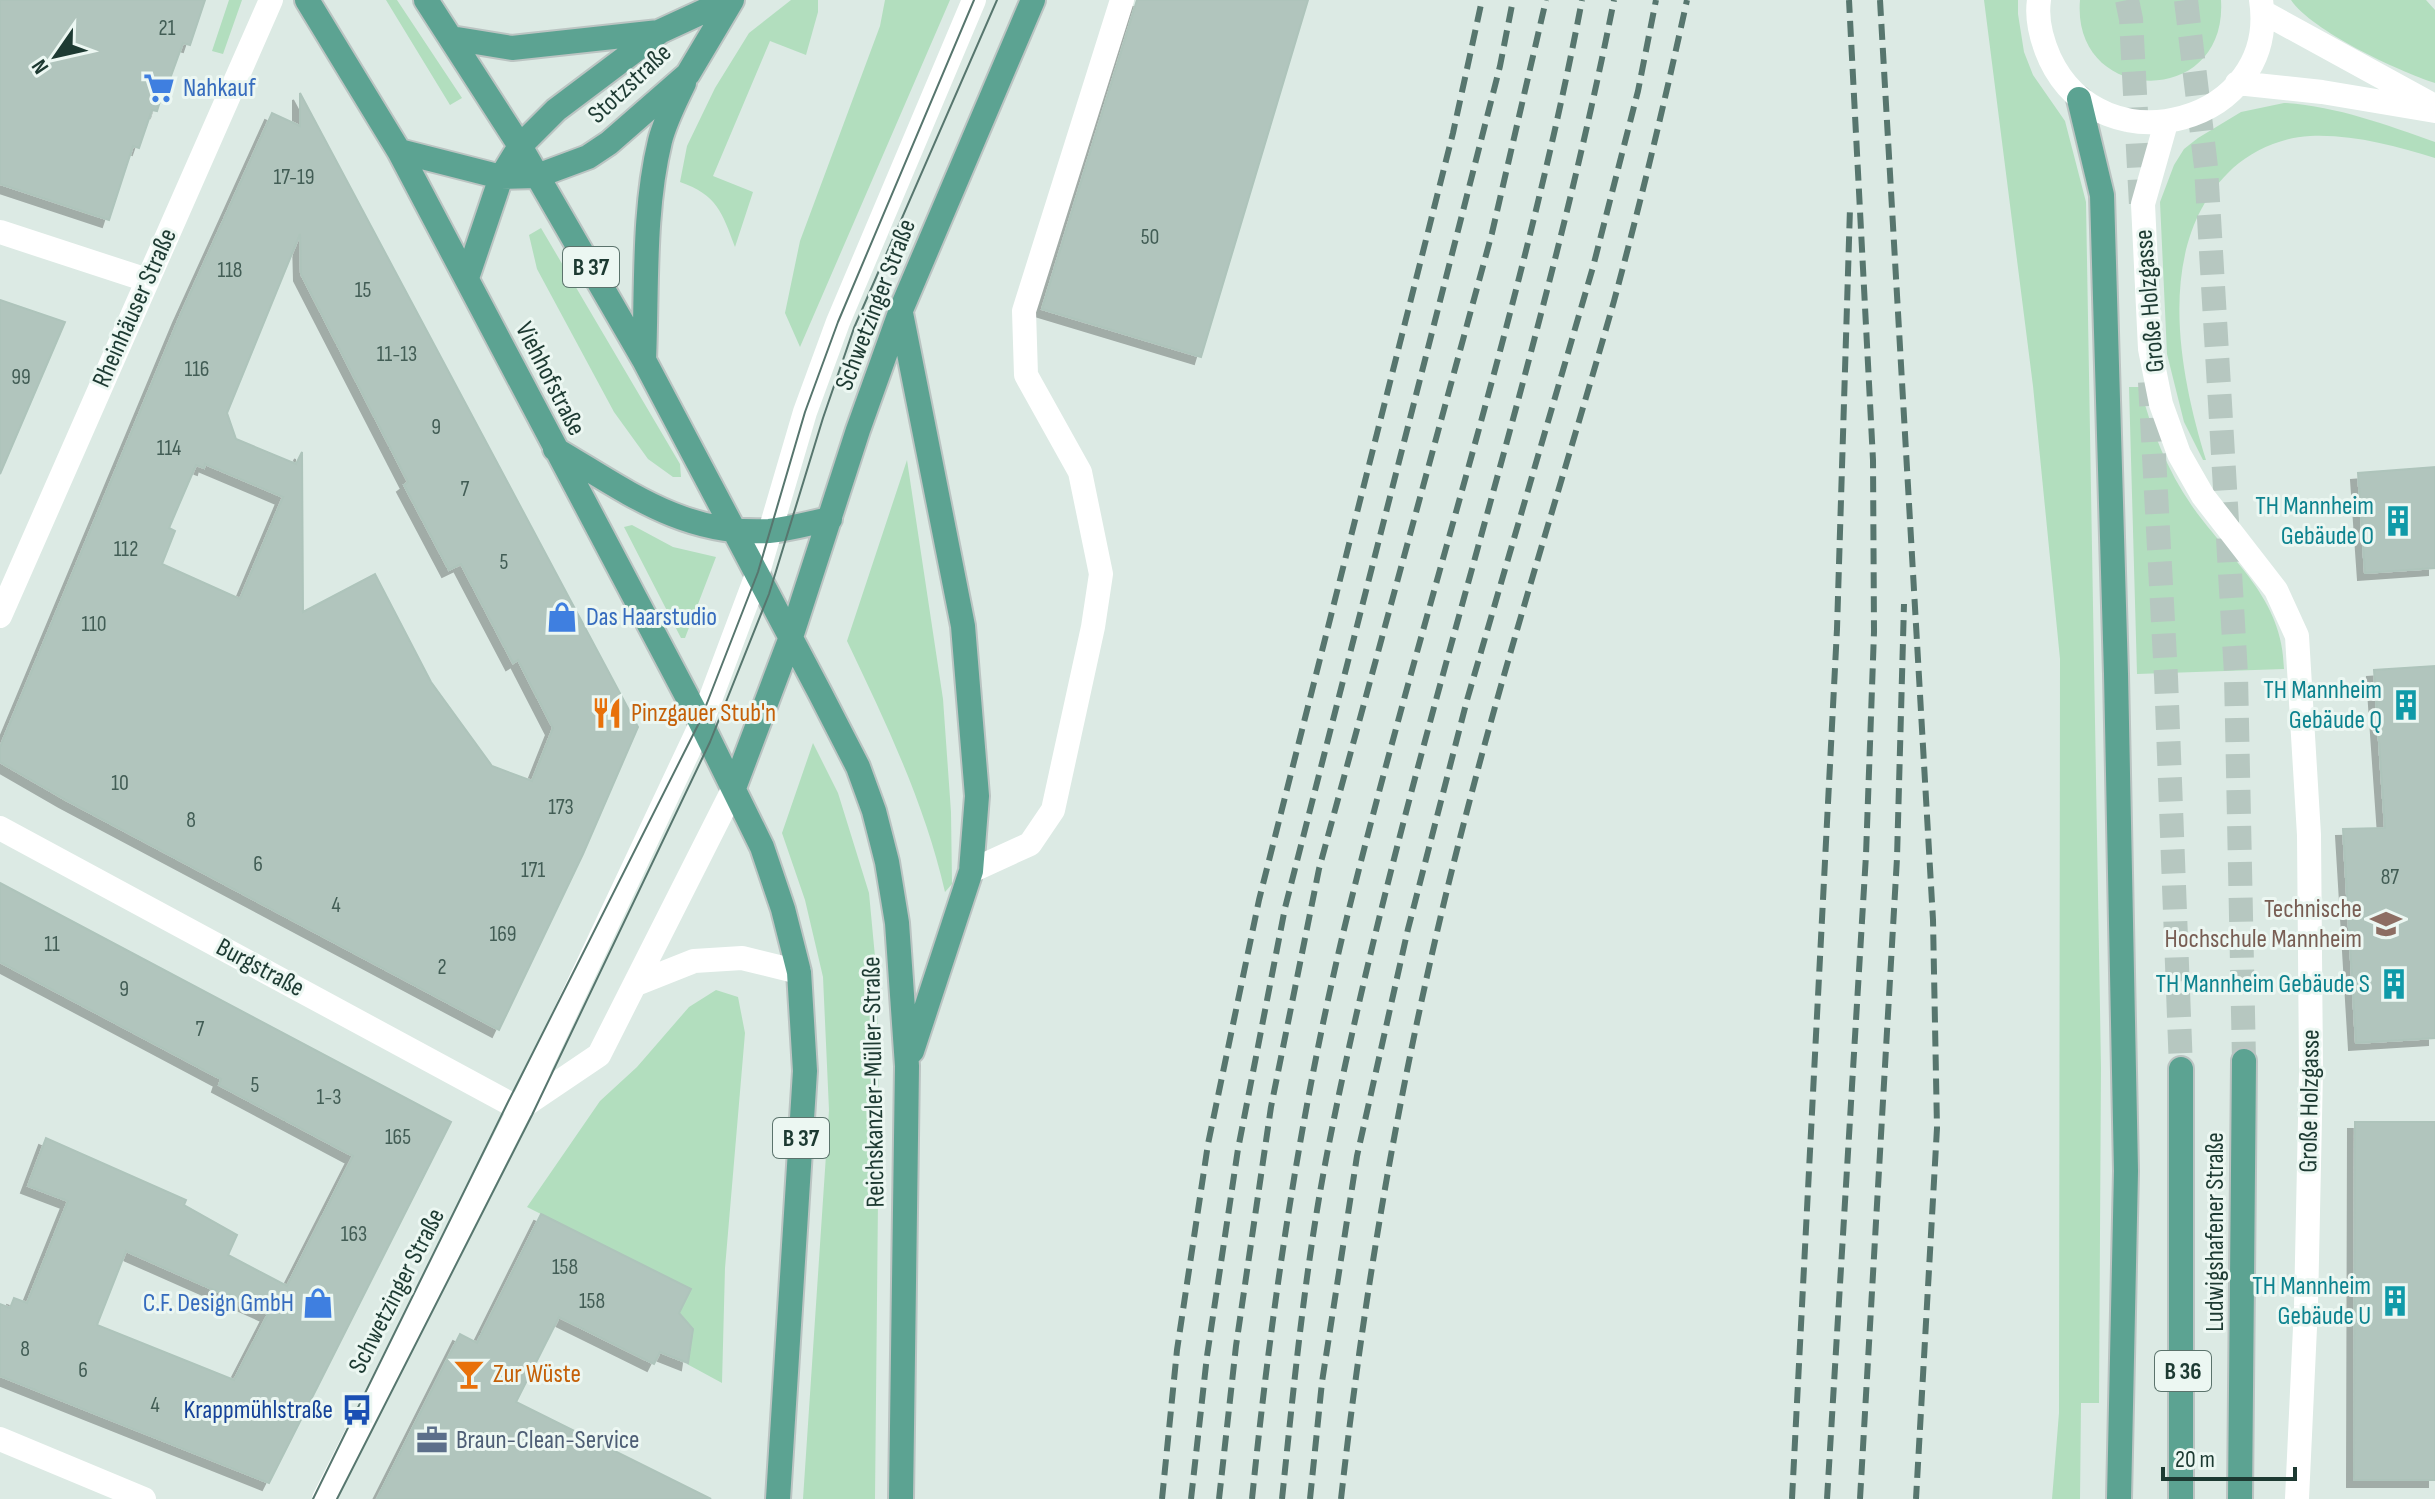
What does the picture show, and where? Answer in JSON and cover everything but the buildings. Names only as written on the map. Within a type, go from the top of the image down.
[{"type":"main road","name":"Viehhofstraße","points":[[307,0],[399,151],[734,788]]},
{"type":"main road","name":"B 37","points":[[426,0],[520,146],[644,360],[791,637]]},
{"type":"main road","name":"Stotzstraße","points":[[399,151],[501,177],[537,176],[588,157],[609,143],[688,74],[730,0]]},
{"type":"main road","name":"Stotzstraße","points":[[467,278],[501,177],[520,146],[556,110],[661,31],[730,0]]},
{"type":"main road","name":"Schwetzinger Straße","points":[[734,788],[791,637],[901,310],[1033,0]]},
{"type":"main road","points":[[451,38],[512,48],[661,31]]},
{"type":"main road","points":[[644,360],[655,166],[661,138],[688,74]]},
{"type":"main road","points":[[2079,99],[2102,195],[2116,658],[2126,1171],[2119,1499]]},
{"type":"main road","points":[[901,310],[963,626],[977,796],[971,871],[907,1066]]},
{"type":"main road","points":[[555,449],[670,516],[735,531],[770,531],[830,519]]},
{"type":"main road","name":"Reichskanzler-Müller-Straße","points":[[791,637],[858,767],[874,811],[887,862],[897,923],[907,1066],[901,1499]]},
{"type":"main road","name":"B 37","points":[[734,788],[766,859],[799,972],[805,1071],[778,1499]]},
{"type":"main road","name":"Ludwigshafener Straße","points":[[2240,1499],[2244,1061]]},
{"type":"main road","name":"Ludwigshafener Straße","points":[[2181,1069],[2181,1499]]},
{"type":"street","name":"Rheinhäuser Straße","points":[[0,616],[271,0]]},
{"type":"street","name":"Schwetzinger Straße","points":[[324,1499],[520,1109],[701,724],[758,572],[810,398],[838,322],[974,0]]},
{"type":"street","points":[[971,871],[1030,844],[1053,810],[1093,627],[1101,574],[1080,472],[1026,375],[1024,311],[1122,0]]},
{"type":"street","points":[[2039,0],[2037,9],[2042,43],[2057,74],[2079,99],[2106,115],[2135,123],[2166,123],[2192,116],[2217,103],[2237,83],[2251,62],[2260,38],[2262,6],[2435,108]]},
{"type":"street","points":[[2237,83],[2435,108]]},
{"type":"street","name":"Große Holzgasse","points":[[2166,123],[2143,204],[2150,349],[2161,404],[2179,454],[2203,496],[2276,590],[2297,636],[2309,835],[2311,1071],[2306,1306],[2297,1499]]},
{"type":"street","points":[[0,232],[147,280]]},
{"type":"street","name":"Schwetzinger Straße","points":[[520,1109],[599,1055],[734,788]]},
{"type":"street","name":"Burgstraße","points":[[0,828],[520,1109]]},
{"type":"street","points":[[636,984],[694,961],[742,958],[799,972]]},
{"type":"street","points":[[0,1439],[144,1499]]},
{"type":"green space","points":[[229,0],[242,0],[223,54],[212,51]]},
{"type":"green space","points":[[386,0],[397,0],[462,98],[450,105]]},
{"type":"green space","points":[[791,0],[818,0],[818,12],[806,55],[770,41],[713,176],[753,192],[735,247],[716,206],[702,193],[680,182],[687,146],[715,88],[749,33]]},
{"type":"green space","points":[[885,0],[950,0],[800,347],[785,313],[800,241],[880,26]]},
{"type":"green space","points":[[1984,0],[2018,0],[2024,52],[2033,75],[2065,121],[2086,202],[2101,1067],[2099,1403],[2081,1403],[2080,1499],[2052,1499],[2059,1413],[2060,659],[2033,386]]},
{"type":"green space","points":[[2080,0],[2221,0],[2217,36],[2201,61],[2177,76],[2150,81],[2123,75],[2099,60],[2084,35]]},
{"type":"green space","points":[[2291,0],[2426,0],[2435,10],[2435,83],[2379,60],[2336,37]]},
{"type":"green space","points":[[2284,103],[2342,112],[2435,142],[2435,158],[2358,139],[2300,137],[2279,142],[2250,156],[2233,168],[2208,198],[2192,232],[2182,268],[2179,307],[2187,386],[2206,460],[2203,460],[2184,422],[2167,354],[2160,202],[2174,165],[2184,149],[2241,112]]},
{"type":"green space","points":[[541,228],[680,464],[681,477],[673,477],[648,459],[614,412],[537,269],[529,235]]},
{"type":"green space","points":[[2129,387],[2140,387],[2161,449],[2183,492],[2264,600],[2275,621],[2284,669],[2137,674]]},
{"type":"green space","points":[[907,460],[943,699],[951,812],[952,884],[945,892],[915,796],[890,733],[847,641]]},
{"type":"green space","points":[[632,525],[673,547],[716,557],[685,638],[681,638],[624,527]]},
{"type":"green space","points":[[813,743],[838,793],[869,893],[877,978],[879,1100],[875,1499],[803,1499],[829,1110],[823,977],[805,900],[782,833]]},
{"type":"green space","points":[[716,990],[738,997],[745,1033],[725,1268],[722,1383],[687,1364],[693,1329],[679,1313],[690,1289],[527,1207],[600,1101],[637,1067],[689,1007]]},
{"type":"tunnel","points":[[2127,0],[2131,19],[2141,205]]},
{"type":"tunnel","points":[[2186,0],[2206,167],[2236,674],[2244,1061]]},
{"type":"tunnel","points":[[2150,382],[2166,677],[2181,1069]]},
{"type":"tram line","points":[[313,1499],[700,721],[758,572],[805,412],[838,322],[974,0]]},
{"type":"tram line","points":[[337,1499],[532,1115],[710,742],[769,594],[854,328],[997,0]]},
{"type":"railway","points":[[1162,1499],[1177,1350],[1208,1144],[1259,900],[1453,133],[1482,0]]},
{"type":"railway","points":[[1191,1499],[1207,1356],[1238,1149],[1285,908],[1500,66],[1513,0]]},
{"type":"railway","points":[[1219,1499],[1236,1346],[1271,1107],[1319,869],[1492,233],[1546,0]]},
{"type":"railway","points":[[1252,1499],[1290,1204],[1331,985],[1377,799],[1502,344],[1558,115],[1582,0]]},
{"type":"railway","points":[[1282,1499],[1312,1240],[1358,1009],[1430,720],[1547,290],[1583,145],[1614,0]]},
{"type":"railway","points":[[1310,1499],[1322,1382],[1357,1156],[1408,929],[1467,700],[1593,267],[1638,91],[1656,0]]},
{"type":"railway","points":[[1341,1499],[1377,1237],[1426,978],[1485,743],[1624,263],[1687,0]]},
{"type":"railway","points":[[1827,1499],[1866,855],[1874,632],[1873,460],[1849,0]]},
{"type":"railway","points":[[1880,0],[1933,920],[1937,1128],[1916,1499]]},
{"type":"railway","points":[[1792,1499],[1837,629],[1850,208]]},
{"type":"railway","points":[[1860,1499],[1897,858],[1904,604]]},
{"type":"place","name":"Nahkauf","points":[[159,88]]},
{"type":"place","name":"TH Mannheim Gebäude O","points":[[2398,521]]},
{"type":"place","name":"Das Haarstudio","points":[[562,617]]},
{"type":"place","name":"TH Mannheim Gebäude Q","points":[[2406,705]]},
{"type":"place","name":"Pinzgauer Stub'n","points":[[607,713]]},
{"type":"place","name":"Technische Hochschule Mannheim","points":[[2386,924]]},
{"type":"place","name":"TH Mannheim Gebäude S","points":[[2394,984]]},
{"type":"place","name":"TH Mannheim Gebäude U","points":[[2395,1301]]},
{"type":"place","name":"C.F. Design GmbH","points":[[318,1303]]},
{"type":"place","name":"Zur Wüste","points":[[469,1374]]},
{"type":"place","name":"Krappmühlstraße","points":[[357,1410]]},
{"type":"place","name":"Braun-Clean-Service","points":[[432,1440]]}]
